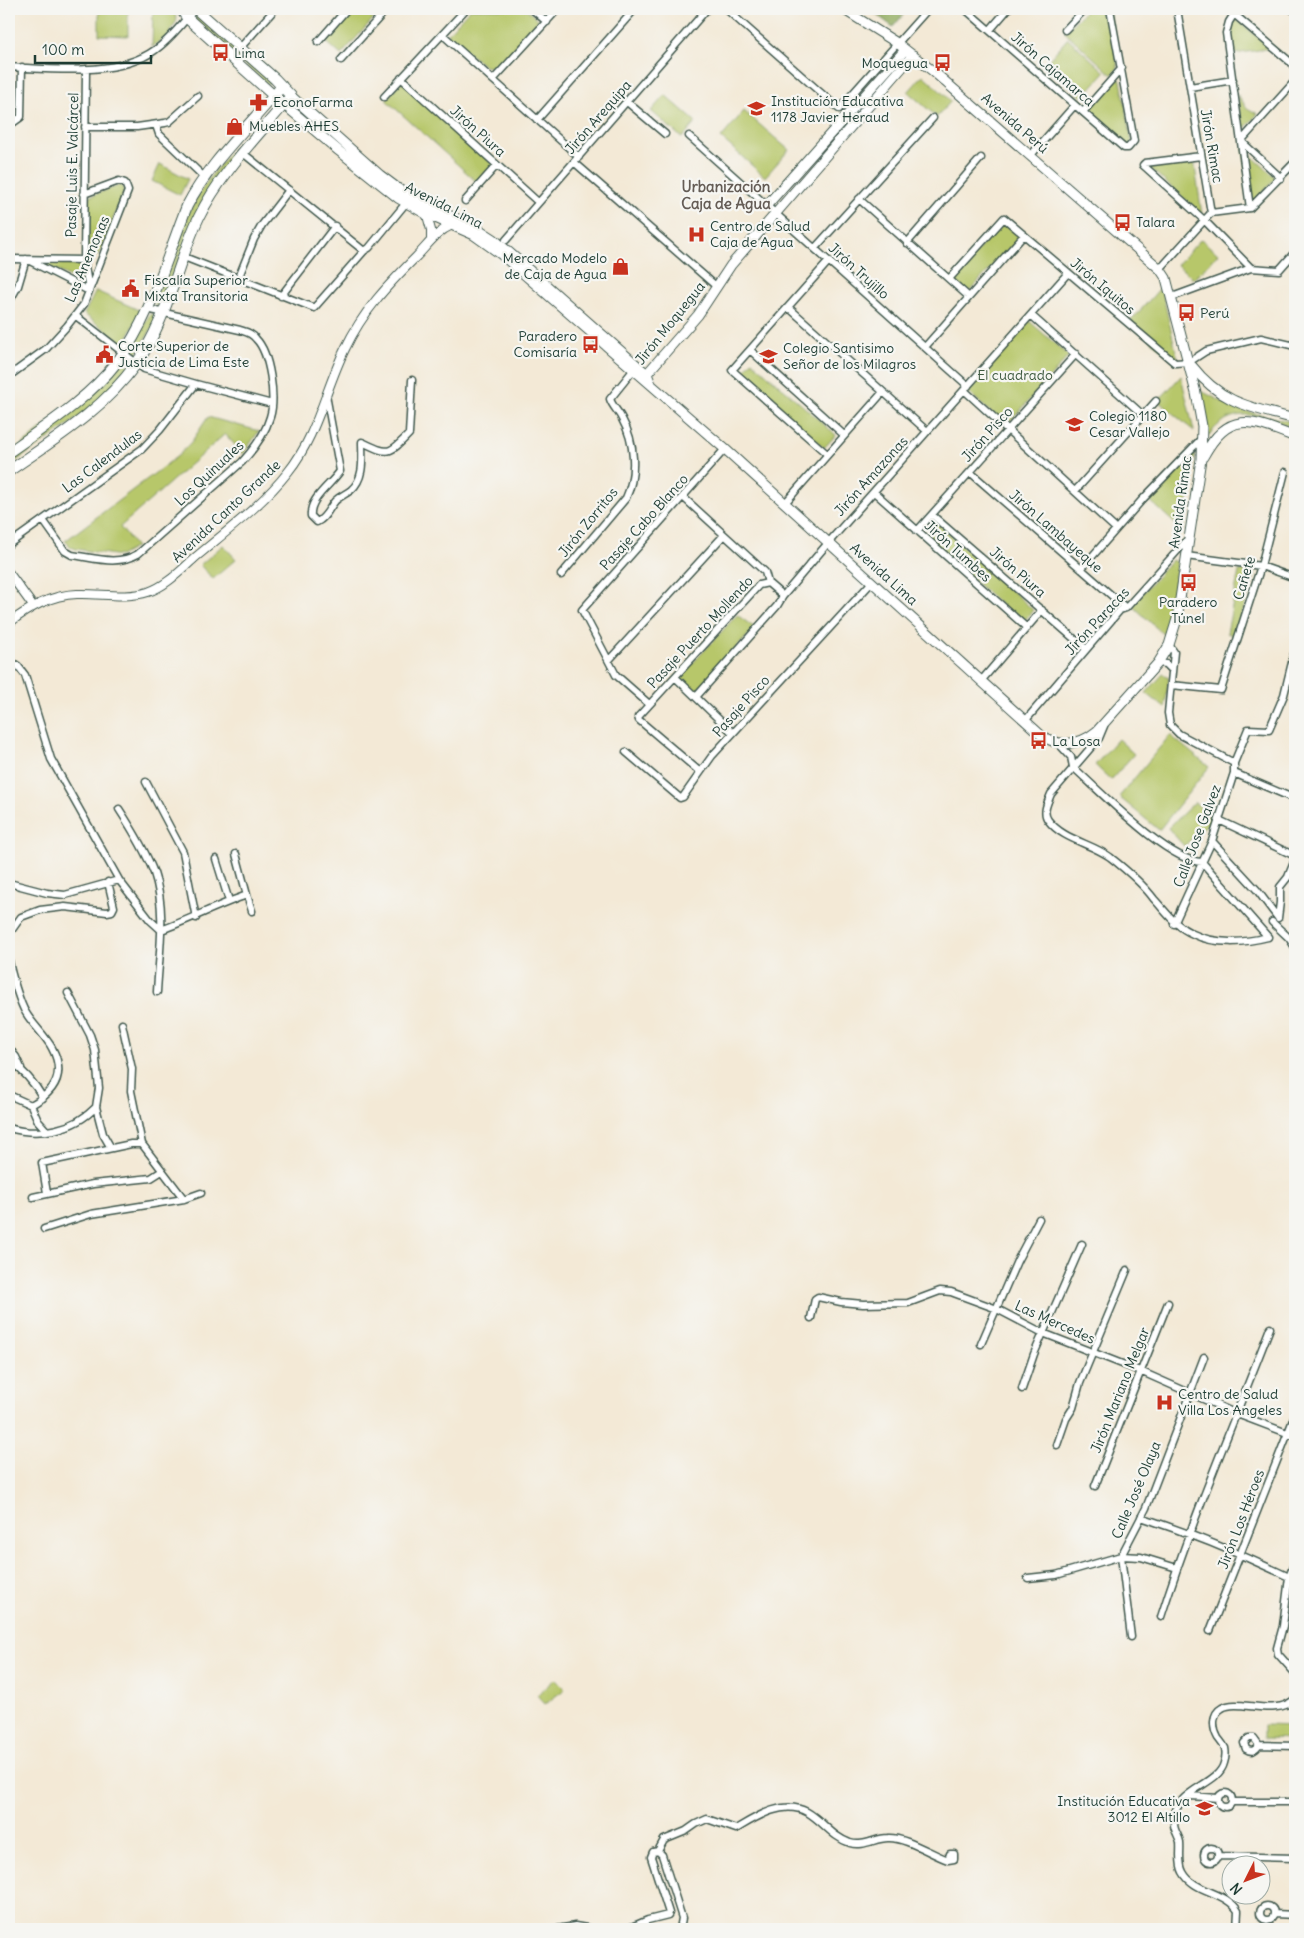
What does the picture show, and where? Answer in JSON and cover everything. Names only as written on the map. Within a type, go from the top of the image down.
[{"type":"main road","name":"Avenida Lima","points":[[180,9],[187,18],[274,96],[288,101],[380,176],[427,210],[474,234],[502,255],[645,376],[651,384],[1042,736],[1051,742],[1059,744]]},
{"type":"main road","name":"Avenida Lima","points":[[195,9],[282,86],[288,101],[362,170],[406,203],[470,224],[494,240],[635,368]]},
{"type":"main road","name":"Avenida Perú","points":[[843,9],[909,52],[1031,155],[1160,269]]},
{"type":"main road","points":[[767,205],[909,52]]},
{"type":"main road","name":"Jirón Moquegua","points":[[645,376],[698,315],[731,265],[909,52]]},
{"type":"main road","points":[[9,452],[79,401],[106,374],[124,352],[147,309],[187,206],[205,178],[282,86]]},
{"type":"main road","points":[[9,471],[96,409],[113,392],[136,363],[163,313],[198,219],[208,201],[243,153],[288,101]]},
{"type":"main road","name":"Avenida Rímac","points":[[1106,722],[1158,664],[1170,645],[1177,619],[1201,459],[1200,411],[1172,297],[1166,278],[1160,269]]},
{"type":"main road","points":[[1189,362],[1202,379],[1220,394],[1242,404],[1295,418]]},
{"type":"main road","points":[[1201,459],[1214,438],[1228,426],[1240,422],[1268,426],[1295,437]]},
{"type":"main road","points":[[1059,744],[1076,743],[1089,738],[1106,722]]},
{"type":"street","points":[[9,67],[86,69],[117,66],[144,57],[166,42],[195,9]]},
{"type":"street","points":[[240,48],[275,9]]},
{"type":"street","points":[[318,42],[347,9]]},
{"type":"street","points":[[341,60],[387,9]]},
{"type":"street","points":[[384,97],[466,9]]},
{"type":"street","points":[[532,9],[546,22]]},
{"type":"street","points":[[492,80],[558,9]]},
{"type":"street","points":[[537,120],[635,9]]},
{"type":"street","name":"Jirón Arequipa","points":[[506,240],[708,9]]},
{"type":"street","points":[[726,9],[839,109],[928,9]]},
{"type":"street","name":"Jirón Cajamarca","points":[[966,9],[1124,148],[1131,146],[1134,141],[1122,68]]},
{"type":"street","points":[[990,30],[1008,9]]},
{"type":"street","points":[[1065,30],[1085,9]]},
{"type":"street","points":[[1082,112],[1122,68],[1110,9]]},
{"type":"street","name":"Jirón Rimac","points":[[1177,9],[1211,213]]},
{"type":"street","points":[[1291,9],[1295,11]]},
{"type":"street","points":[[1250,208],[1226,33],[1229,22],[1235,12],[1295,66]]},
{"type":"street","points":[[443,35],[537,120],[577,160],[717,286]]},
{"type":"street","points":[[9,122],[21,117],[22,67]]},
{"type":"street","name":"Pasaje Luis E. Valcárcel","points":[[86,69],[84,260],[90,291]]},
{"type":"street","name":"Jirón Piura","points":[[402,78],[538,202]]},
{"type":"street","points":[[1190,88],[1233,80]]},
{"type":"street","points":[[1240,141],[1295,81]]},
{"type":"street","points":[[85,127],[137,127],[169,122],[198,96]]},
{"type":"street","points":[[626,102],[665,134]]},
{"type":"street","points":[[1031,155],[1074,106]]},
{"type":"street","points":[[815,248],[933,118]]},
{"type":"street","points":[[156,125],[159,134],[205,178]]},
{"type":"street","name":"Jirón Trujillo","points":[[689,136],[925,347],[1008,430],[1116,528]]},
{"type":"street","points":[[1240,141],[1281,178]]},
{"type":"street","points":[[243,153],[364,251]]},
{"type":"street","points":[[1201,156],[1145,163],[1143,166],[1204,220],[1251,268]]},
{"type":"street","points":[[907,243],[982,158]]},
{"type":"street","points":[[1160,269],[1211,213],[1250,208],[1295,162]]},
{"type":"street","points":[[465,201],[497,165]]},
{"type":"street","name":"Las Anemonas","points":[[9,376],[46,348],[76,316],[90,291],[128,191],[125,183],[118,181],[84,194]]},
{"type":"street","points":[[238,279],[254,239],[262,225],[289,190]]},
{"type":"street","points":[[859,200],[969,297]]},
{"type":"street","points":[[184,257],[312,308],[318,305],[406,203]]},
{"type":"street","points":[[427,210],[431,239]]},
{"type":"street","name":"Jirón Iquitos","points":[[949,280],[1004,218],[1175,363],[1189,362]]},
{"type":"street","name":"Avenida Canto Grande","points":[[9,623],[33,606],[62,596],[148,592],[172,578],[246,513],[286,474],[308,443],[345,348],[370,307],[385,288],[431,239],[452,224]]},
{"type":"street","points":[[281,296],[335,226]]},
{"type":"street","points":[[925,347],[1024,235]]},
{"type":"street","points":[[1172,297],[1251,268],[1279,270],[1295,252]]},
{"type":"street","points":[[9,259],[84,260]]},
{"type":"street","points":[[26,259],[90,291]]},
{"type":"street","points":[[9,302],[18,286],[26,259]]},
{"type":"street","points":[[827,454],[732,370],[829,261]]},
{"type":"street","name":"Jirón Amazonas","points":[[696,697],[776,606],[828,542],[1068,274]]},
{"type":"street","points":[[788,307],[927,431]]},
{"type":"street","name":"Los Quinuales","points":[[43,520],[65,551],[72,555],[120,561],[128,559],[144,548],[246,458],[264,432],[271,415],[270,371],[258,340],[251,334],[147,309]]},
{"type":"street","points":[[1031,315],[1143,415]]},
{"type":"street","points":[[76,316],[136,363],[155,373],[272,404]]},
{"type":"street","points":[[1189,362],[1206,351],[1261,338],[1295,346]]},
{"type":"street","points":[[750,350],[844,435]]},
{"type":"street","name":"Jirón Pisco","points":[[917,532],[1076,354]]},
{"type":"street","name":"Jirón Zorritos","points":[[561,574],[626,498],[629,492],[634,459],[629,435],[622,418],[610,399],[635,368]]},
{"type":"street","points":[[326,394],[340,471],[318,497],[311,510],[311,516],[317,522],[323,519],[336,501],[350,491],[359,479],[363,464],[362,442],[384,452],[391,451],[409,434],[412,380]]},
{"type":"street","name":"Las Calendulas","points":[[9,544],[142,449],[160,430],[196,384]]},
{"type":"street","points":[[785,503],[883,392]]},
{"type":"street","points":[[1075,491],[1156,401]]},
{"type":"street","points":[[1081,568],[1202,436]]},
{"type":"street","name":"Pasaje Cabo Blanco","points":[[609,660],[582,610],[725,450]]},
{"type":"street","name":"Jirón Lambayeque","points":[[970,472],[1126,608]]},
{"type":"street","name":"Cañete","points":[[1171,685],[1221,690],[1261,566],[1285,472]]},
{"type":"street","name":"Jirón Tumbes","points":[[874,492],[1027,628]]},
{"type":"street","points":[[683,497],[765,572],[768,583]]},
{"type":"street","name":"Jirón Piura","points":[[932,515],[1086,649]]},
{"type":"street","points":[[649,704],[616,674],[609,660],[724,534]]},
{"type":"street","name":"Jirón Paracas","points":[[1025,721],[1120,610],[1126,608],[1188,539]]},
{"type":"street","points":[[1186,556],[1261,566],[1295,578]]},
{"type":"street","points":[[9,573],[33,606]]},
{"type":"street","name":"Pasaje Pisco","points":[[626,752],[681,798],[712,756],[733,732],[872,582]]},
{"type":"street","name":"Pasaje Puerto Mollendo","points":[[700,772],[639,720],[638,717],[759,585],[768,583],[783,596]]},
{"type":"street","points":[[981,681],[1042,610]]},
{"type":"street","points":[[1170,645],[1174,652],[1168,720],[1178,734],[1234,763]]},
{"type":"street","name":"Calle Jose Galvez","points":[[1174,924],[1212,840],[1234,773],[1234,763],[1248,729],[1269,730],[1284,695],[1295,650]]},
{"type":"street","points":[[9,660],[18,666],[25,675],[52,759],[118,880],[150,920],[161,930]]},
{"type":"street","points":[[1158,664],[1166,664],[1172,670]]},
{"type":"street","points":[[674,677],[733,732]]},
{"type":"street","points":[[1106,722],[1099,738],[1051,794],[1046,805],[1046,815],[1052,824],[1069,836],[1094,847],[1111,858],[1154,898],[1174,924],[1194,935],[1216,941],[1251,941],[1268,937]]},
{"type":"street","points":[[1059,744],[1071,757],[1073,767],[1170,850],[1194,862],[1202,862],[1268,937]]},
{"type":"street","points":[[1234,773],[1295,799]]},
{"type":"street","points":[[146,782],[182,852],[196,918]]},
{"type":"street","points":[[119,809],[136,835],[154,874],[159,897],[161,930],[157,992]]},
{"type":"street","points":[[1219,820],[1293,855],[1295,860],[1288,877],[1280,887],[1278,918],[1272,922],[1268,937]]},
{"type":"street","points":[[1212,840],[1257,890],[1278,918]]},
{"type":"street","points":[[236,854],[252,912]]},
{"type":"street","points":[[216,859],[229,901]]},
{"type":"street","points":[[9,883],[46,893],[65,895],[118,880]]},
{"type":"street","points":[[9,934],[21,917],[30,913],[65,907],[112,911],[114,907],[108,882]]},
{"type":"street","points":[[65,895],[65,907]]},
{"type":"street","points":[[161,930],[196,918],[229,901],[247,895]]},
{"type":"street","points":[[1272,922],[1290,938],[1295,947]]},
{"type":"street","points":[[9,961],[25,1012],[52,1048],[56,1060],[57,1078],[50,1093],[31,1105]]},
{"type":"street","points":[[68,993],[90,1035],[95,1050],[99,1088],[96,1107],[103,1134],[112,1148]]},
{"type":"street","points":[[122,1024],[132,1069],[131,1091],[142,1144],[184,1200]]},
{"type":"street","points":[[9,1048],[16,1057],[21,1069]]},
{"type":"street","points":[[9,1060],[21,1069],[35,1084],[43,1098]]},
{"type":"street","points":[[9,1095],[31,1105],[38,1121],[47,1131]]},
{"type":"street","points":[[9,1128],[33,1133],[69,1126],[89,1115],[96,1107]]},
{"type":"street","points":[[47,1193],[42,1163],[131,1144],[142,1144]]},
{"type":"street","points":[[34,1197],[94,1184],[151,1178],[162,1171]]},
{"type":"street","points":[[44,1229],[90,1214],[184,1200],[201,1193]]},
{"type":"street","points":[[981,1344],[1017,1261],[1039,1219]]},
{"type":"street","points":[[1022,1389],[1026,1374],[1082,1244]]},
{"type":"street","points":[[1057,1445],[1066,1420],[1073,1408],[1092,1352],[1127,1270]]},
{"type":"street","name":"Las Mercedes","points":[[811,1318],[815,1299],[818,1297],[863,1304],[907,1303],[940,1291],[952,1292],[997,1309],[1044,1333],[1140,1371],[1237,1414],[1295,1436]]},
{"type":"street","name":"Jirón Mariano Melgar","points":[[1096,1486],[1168,1303]]},
{"type":"street","points":[[1161,1618],[1176,1568],[1270,1328]]},
{"type":"street","name":"Calle José Olaya","points":[[1131,1637],[1121,1556],[1141,1517],[1204,1357]]},
{"type":"street","name":"Jirón Los Héroes","points":[[1210,1631],[1295,1415]]},
{"type":"street","points":[[1141,1517],[1190,1533],[1241,1554],[1289,1577]]},
{"type":"street","points":[[1028,1578],[1056,1575],[1121,1556],[1141,1557],[1176,1568]]},
{"type":"street","points":[[1295,1562],[1289,1577],[1283,1626],[1277,1648],[1278,1654],[1295,1673]]},
{"type":"street","points":[[1237,1929],[1238,1911],[1231,1903],[1190,1881],[1183,1873],[1180,1864],[1180,1840],[1174,1825],[1178,1806],[1190,1792],[1219,1772],[1224,1765],[1226,1753],[1224,1745],[1216,1732],[1214,1719],[1216,1713],[1229,1705],[1270,1708],[1289,1705],[1295,1699]]},
{"type":"street","points":[[1259,1746],[1295,1746]]},
{"type":"street","points":[[1227,1793],[1232,1796],[1232,1802],[1230,1806],[1224,1808],[1219,1805],[1218,1798],[1221,1794],[1227,1793]]},
{"type":"street","points":[[1184,1798],[1191,1796],[1218,1798]]},
{"type":"street","points":[[1232,1802],[1295,1802]]},
{"type":"street","points":[[627,1929],[648,1920],[668,1915],[669,1912],[651,1857],[653,1852],[658,1851],[664,1840],[686,1831],[707,1819],[736,1829],[770,1811],[795,1808],[807,1812],[836,1837],[851,1843],[858,1845],[888,1838],[907,1842],[948,1860]]},
{"type":"street","points":[[658,1851],[662,1855],[682,1918],[680,1929]]},
{"type":"street","points":[[1218,1856],[1295,1858]]},
{"type":"street","points":[[1275,1914],[1295,1915]]},
{"type":"street","points":[[558,1929],[575,1926],[592,1929]]},
{"type":"green space","points":[[99,9],[128,9],[128,36],[99,35]]},
{"type":"green space","points":[[153,9],[173,9],[177,20],[169,35],[152,47]]},
{"type":"green space","points":[[350,9],[382,9],[341,55],[323,39]]},
{"type":"green space","points":[[470,9],[526,9],[539,20],[499,66],[494,68],[484,66],[448,36],[449,32]]},
{"type":"green space","points":[[869,9],[908,9],[893,27]]},
{"type":"green space","points":[[1087,9],[1109,9],[1118,68],[1112,75],[1065,32]]},
{"type":"green space","points":[[198,15],[271,81],[268,85],[194,20]]},
{"type":"green space","points":[[1236,19],[1271,48],[1235,54],[1231,32]]},
{"type":"green space","points":[[1068,38],[1105,72],[1082,97],[1045,64]]},
{"type":"green space","points":[[923,75],[951,101],[937,117],[908,92]]},
{"type":"green space","points":[[1117,78],[1121,80],[1132,143],[1125,146],[1085,111]]},
{"type":"green space","points":[[402,81],[494,165],[478,183],[386,100]]},
{"type":"green space","points":[[665,95],[696,122],[682,138],[651,111]]},
{"type":"green space","points":[[1238,95],[1247,108],[1258,114],[1242,131]]},
{"type":"green space","points":[[744,111],[789,150],[765,177],[721,138]]},
{"type":"green space","points":[[267,113],[270,115],[205,195],[161,306],[155,305],[154,302],[174,245],[200,192],[215,171]]},
{"type":"green space","points":[[1243,148],[1276,178],[1252,204]]},
{"type":"green space","points":[[1194,160],[1202,215],[1149,167]]},
{"type":"green space","points":[[160,164],[188,179],[180,195],[152,181]]},
{"type":"green space","points":[[120,185],[123,187],[124,192],[99,254],[93,256],[88,253],[88,197]]},
{"type":"green space","points":[[1003,222],[1020,237],[968,293],[952,279]]},
{"type":"green space","points":[[1201,239],[1218,254],[1194,279],[1177,265]]},
{"type":"green space","points":[[36,261],[80,265],[84,283]]},
{"type":"green space","points":[[1161,287],[1178,360],[1171,358],[1130,322]]},
{"type":"green space","points":[[96,291],[141,311],[124,344],[84,314]]},
{"type":"green space","points":[[150,314],[155,315],[157,319],[136,356],[129,352]]},
{"type":"green space","name":"El cuadrado","points":[[1028,320],[1069,356],[1006,426],[966,390]]},
{"type":"green space","points":[[123,360],[129,366],[104,396],[74,421],[9,466],[9,456]]},
{"type":"green space","points":[[752,361],[836,435],[824,448],[741,374]]},
{"type":"green space","points":[[1181,376],[1194,431],[1158,401]]},
{"type":"green space","points":[[1201,391],[1237,409],[1295,423],[1295,428],[1259,417],[1237,416],[1227,419],[1217,426],[1207,438],[1206,418]]},
{"type":"green space","points":[[208,417],[259,431],[243,454],[225,434],[120,527],[136,547],[120,556],[76,549],[65,541],[179,455],[192,441]]},
{"type":"green space","points":[[1190,453],[1195,455],[1183,531],[1147,498]]},
{"type":"green space","points":[[937,522],[1033,610],[1022,624],[924,536]]},
{"type":"green space","points":[[223,545],[236,559],[213,579],[200,565]]},
{"type":"green space","points":[[1172,560],[1177,562],[1167,632],[1164,635],[1132,605]]},
{"type":"green space","points":[[1239,571],[1255,574],[1235,636],[1227,633]]},
{"type":"green space","points":[[737,615],[755,628],[695,692],[679,678]]},
{"type":"green space","points":[[1163,674],[1169,677],[1165,708],[1146,693]]},
{"type":"green space","points":[[1170,735],[1209,767],[1159,830],[1119,797]]},
{"type":"green space","points":[[1118,739],[1134,754],[1111,780],[1095,765]]},
{"type":"green space","points":[[1195,802],[1212,820],[1184,846],[1168,828]]},
{"type":"green space","points":[[555,1679],[565,1689],[545,1704],[537,1695]]},
{"type":"green space","points":[[1264,1725],[1295,1726],[1295,1739],[1264,1738]]},
{"type":"place","name":"Lima","points":[[220,53]]},
{"type":"place","name":"Moquegua","points":[[942,63]]},
{"type":"place","name":"EconoFarma","points":[[259,102]]},
{"type":"place","name":"Institución Educativa 1178 Javier Heraud","points":[[757,109]]},
{"type":"place","name":"Muebles AHES","points":[[235,126]]},
{"type":"place","name":"Talara","points":[[1122,222]]},
{"type":"place","name":"Centro de Salud Caja de Agua","points":[[696,234]]},
{"type":"place","name":"Mercado Modelo de Caja de Agua","points":[[621,266]]},
{"type":"place","name":"Fiscalía Superior Mixta Transitoria","points":[[130,288]]},
{"type":"place","name":"Perú","points":[[1186,313]]},
{"type":"place","name":"Paradero Comisaría","points":[[591,344]]},
{"type":"place","name":"Corte Superior de Justicia de Lima Este","points":[[104,354]]},
{"type":"place","name":"Colegio Santisimo Señor de los Milagros","points":[[769,356]]},
{"type":"place","name":"Colegio 1180 Cesar Vallejo","points":[[1075,424]]},
{"type":"place","name":"Paradero Túnel","points":[[1188,582]]},
{"type":"place","name":"La Losa","points":[[1038,741]]},
{"type":"place","name":"Centro de Salud Villa Los Angeles","points":[[1164,1402]]},
{"type":"place","name":"Institución Educativa 3012 El Altillo","points":[[1204,1809]]},
{"type":"district","name":"Urbanización Caja de Agua","points":[[726,194]]}]
